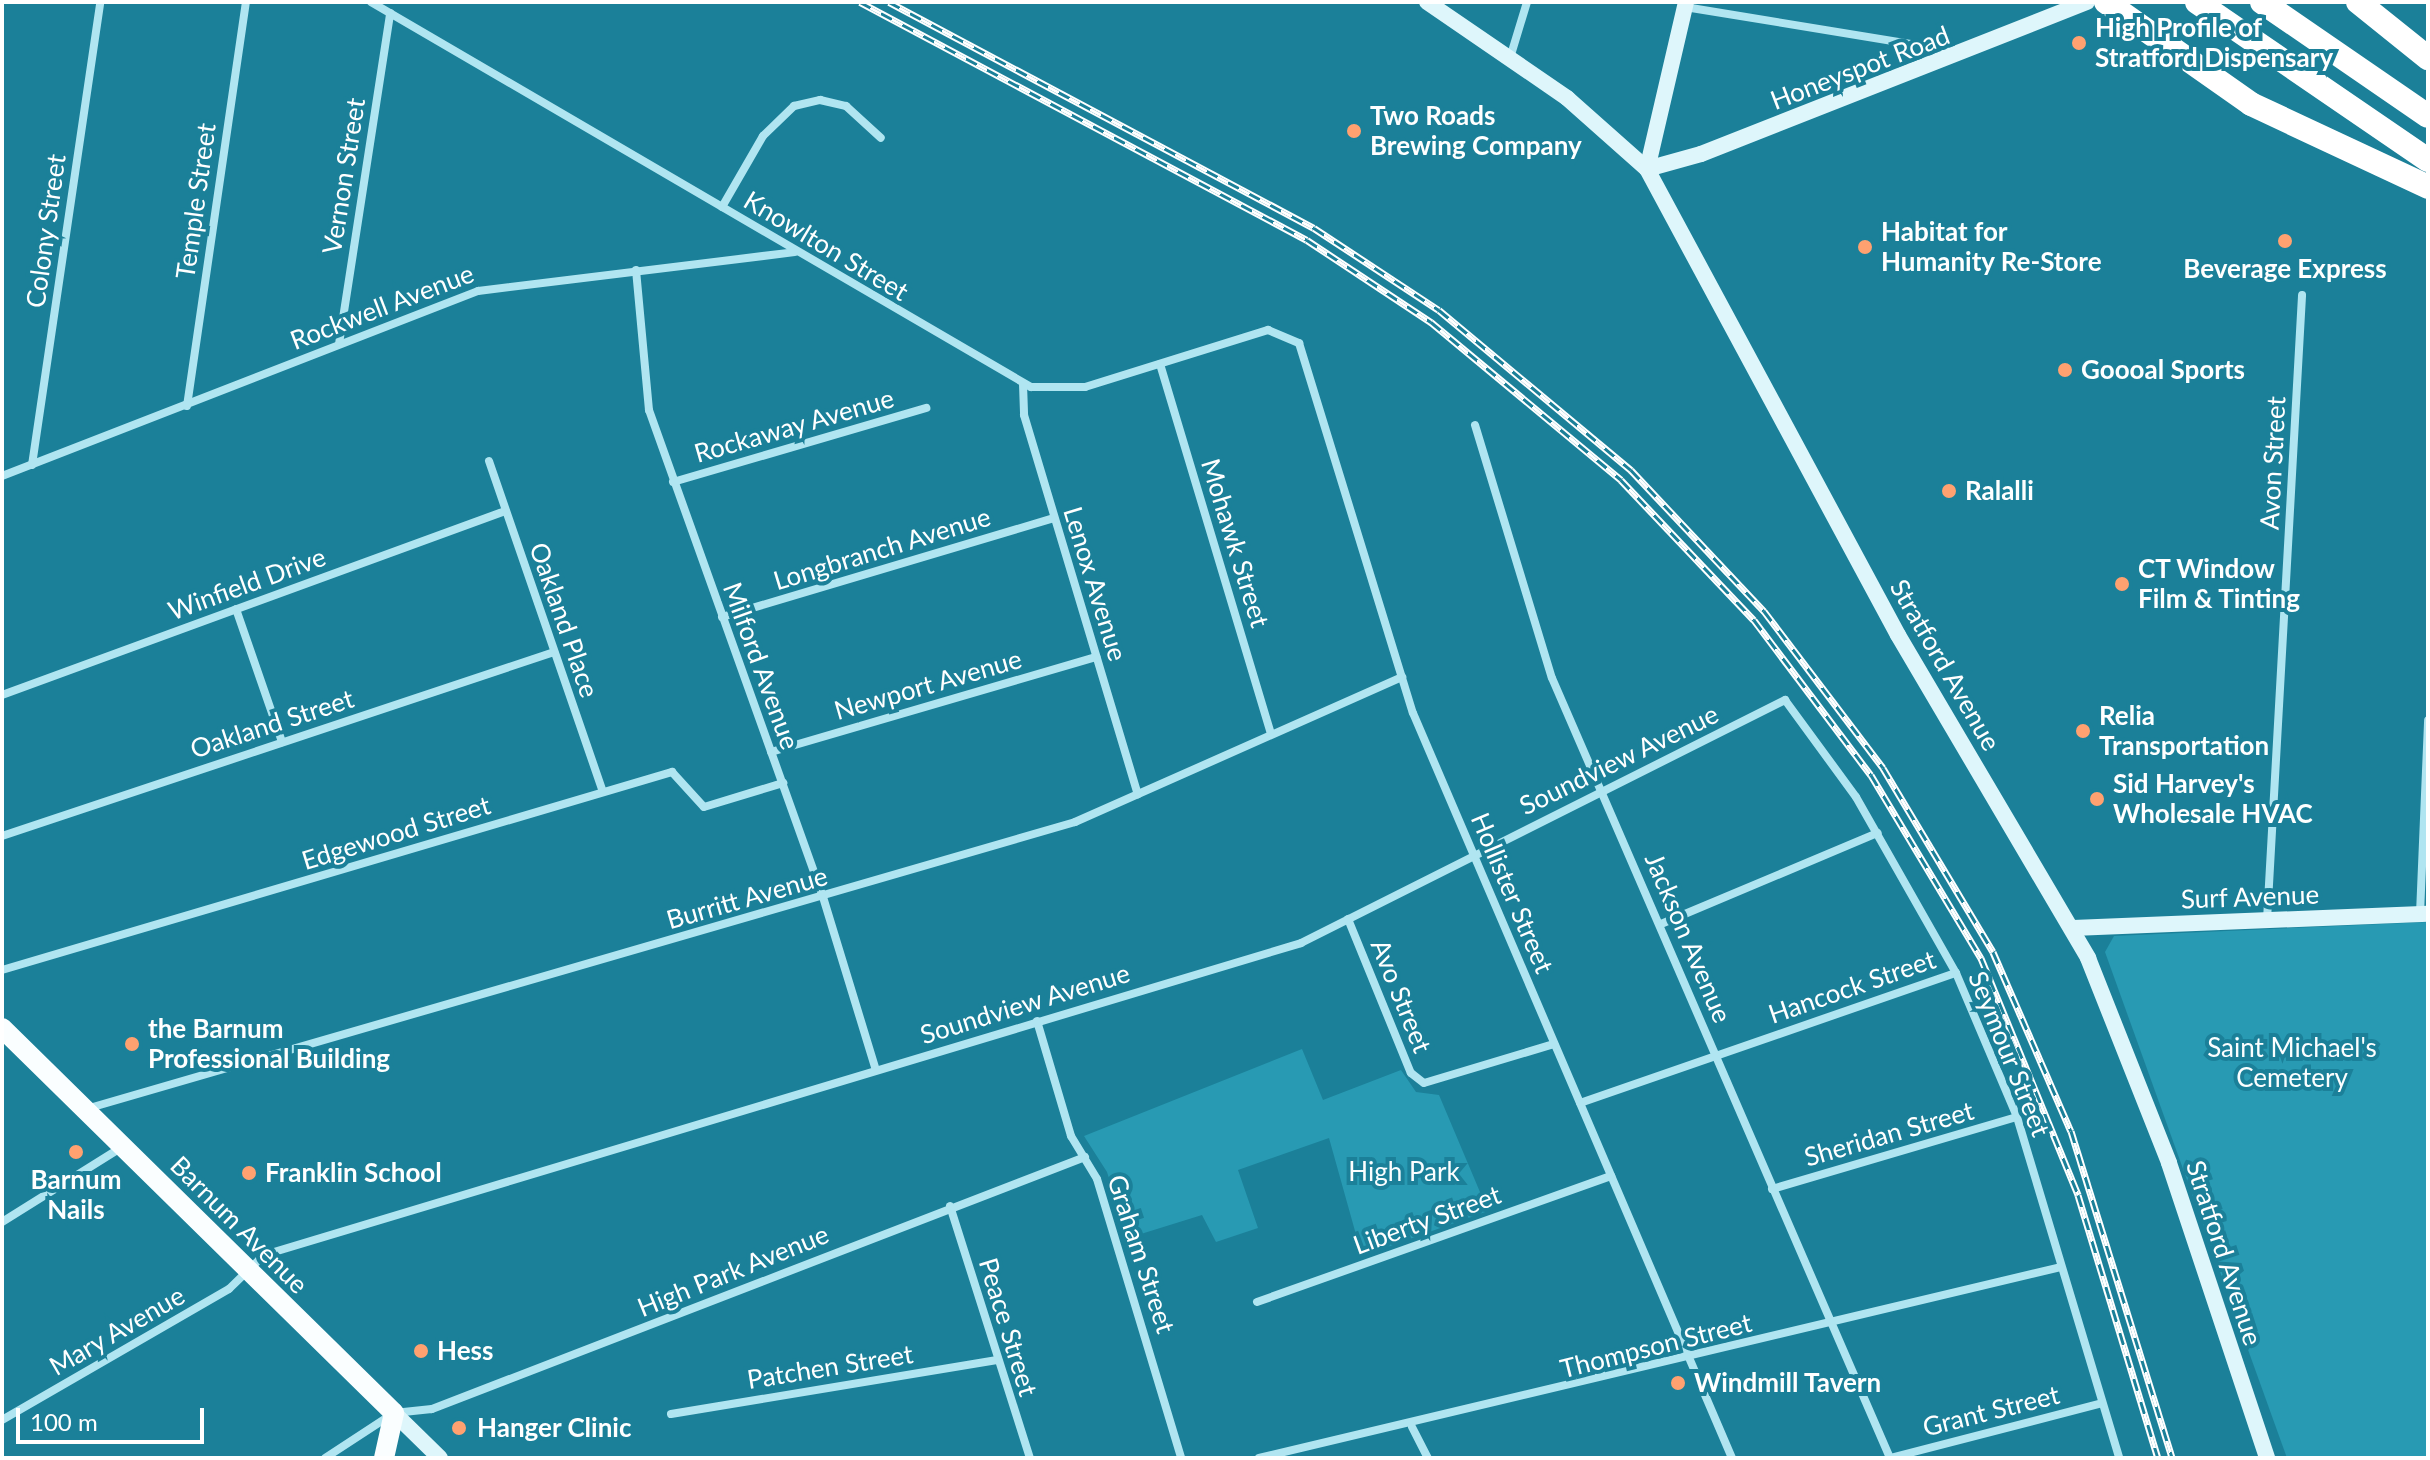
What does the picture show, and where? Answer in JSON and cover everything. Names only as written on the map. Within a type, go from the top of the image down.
[{"type":"highway","points":[[2106,2],[2251,104],[2428,187]]},
{"type":"highway","points":[[2197,2],[2428,160]]},
{"type":"highway","points":[[2262,2],[2428,116]]},
{"type":"highway","points":[[2358,2],[2428,58]]},
{"type":"main road","name":"Stratford Avenue","points":[[1427,2],[1598,121],[1647,169],[1883,608],[2073,928],[2169,1163],[2267,1458]]},
{"type":"main road","name":"Honeyspot Road","points":[[1647,169],[1964,53],[2087,2]]},
{"type":"main road","points":[[1647,169],[1686,5]]},
{"type":"main road","name":"Surf Avenue","points":[[2073,928],[2424,914]]},
{"type":"main road","name":"Barnum Avenue","points":[[2,1028],[440,1458]]},
{"type":"main road","points":[[384,1458],[394,1413]]},
{"type":"street","name":"Colony Street","points":[[32,465],[100,2]]},
{"type":"street","name":"Temple Street","points":[[187,406],[246,2]]},
{"type":"street","name":"Knowlton Street","points":[[371,2],[1023,384],[1069,391],[1259,332],[1289,334]]},
{"type":"street","points":[[1510,58],[1527,2]]},
{"type":"street","points":[[1686,5],[1964,53]]},
{"type":"street","name":"Vernon Street","points":[[339,344],[390,13]]},
{"type":"street","points":[[722,207],[763,136],[794,106],[820,100],[846,106],[881,138]]},
{"type":"street","name":"Rockwell Avenue","points":[[2,476],[339,344],[498,286],[795,252]]},
{"type":"street","name":"Milford Avenue","points":[[636,270],[649,410],[823,897],[876,1070]]},
{"type":"street","name":"Avon Street","points":[[2267,920],[2302,295]]},
{"type":"street","name":"Hollister Street","points":[[1289,334],[1307,358],[1402,677],[1554,1044],[1732,1458]]},
{"type":"street","name":"Mohawk Street","points":[[1160,364],[1271,734]]},
{"type":"street","name":"Lenox Avenue","points":[[1023,384],[1024,415],[1138,794]]},
{"type":"street","name":"Rockaway Avenue","points":[[673,482],[926,408]]},
{"type":"street","name":"Jackson Avenue","points":[[1475,425],[1552,678],[1890,1458]]},
{"type":"street","name":"Oakland Place","points":[[489,461],[603,792]]},
{"type":"street","name":"Winfield Drive","points":[[2,695],[505,511]]},
{"type":"street","name":"Longbranch Avenue","points":[[722,617],[1054,518]]},
{"type":"street","points":[[236,609],[282,742]]},
{"type":"street","name":"Oakland Street","points":[[2,836],[554,652]]},
{"type":"street","name":"Newport Avenue","points":[[771,752],[1096,657]]},
{"type":"street","name":"Burritt Avenue","points":[[85,1109],[1075,822],[1402,677]]},
{"type":"street","name":"Soundview Avenue","points":[[249,1271],[264,1255],[1301,943],[1473,852],[1603,792],[1785,700]]},
{"type":"street","name":"Seymour Street","points":[[1785,700],[1878,833],[1956,973],[2017,1117],[2119,1458]]},
{"type":"street","points":[[2424,914],[2428,720]]},
{"type":"street","name":"Edgewood Street","points":[[2,970],[676,772],[704,807],[783,783]]},
{"type":"street","points":[[1661,924],[1878,833]]},
{"type":"street","name":"Avo Street","points":[[1348,919],[1411,1073],[1424,1083],[1554,1044]]},
{"type":"street","name":"Hancock Street","points":[[1580,1103],[1956,973]]},
{"type":"street","name":"Graham Street","points":[[1037,1021],[1071,1136],[1085,1157],[1181,1458]]},
{"type":"street","name":"Sheridan Street","points":[[1772,1189],[2017,1117]]},
{"type":"street","points":[[2,1222],[122,1147]]},
{"type":"street","name":"High Park Avenue","points":[[394,1413],[432,1409],[950,1206],[1085,1157]]},
{"type":"street","name":"Liberty Street","points":[[1257,1302],[1611,1176]]},
{"type":"street","name":"Peace Street","points":[[950,1206],[996,1360],[1030,1458]]},
{"type":"street","name":"Thompson Street","points":[[1259,1458],[1412,1427],[2061,1267]]},
{"type":"street","name":"Mary Avenue","points":[[2,1420],[249,1271]]},
{"type":"street","name":"Patchen Street","points":[[671,1414],[996,1360]]},
{"type":"street","name":"Grant Street","points":[[1890,1458],[2102,1403]]},
{"type":"street","points":[[325,1458],[394,1413]]},
{"type":"street","points":[[1412,1427],[1428,1458]]},
{"type":"green space","name":"Saint Michael's Cemetery","points":[[2428,922],[2428,1458],[2287,1458],[2105,952],[2114,936]]},
{"type":"green space","name":"High Park","points":[[1302,1049],[1323,1100],[1401,1070],[1416,1092],[1439,1095],[1488,1211],[1362,1256],[1329,1138],[1238,1170],[1258,1228],[1216,1242],[1202,1215],[1128,1238],[1107,1172],[1084,1136]]},
{"type":"railway","points":[[860,2],[1307,240],[1431,322],[1621,480],[1754,620],[1871,775],[1981,958],[2078,1195],[2158,1458]]},
{"type":"railway","points":[[889,2],[1314,228],[1439,310],[1631,470],[1764,611],[1883,768],[1993,952],[2071,1131],[2172,1458]]},
{"type":"place","name":"High Profile of Stratford Dispensary","points":[[2079,43]]},
{"type":"place","name":"Two Roads Brewing Company","points":[[1354,131]]},
{"type":"place","name":"Beverage Express","points":[[2285,241]]},
{"type":"place","name":"Habitat for Humanity Re-Store","points":[[1865,247]]},
{"type":"place","name":"Goooal Sports","points":[[2065,370]]},
{"type":"place","name":"Ralalli","points":[[1949,491]]},
{"type":"place","name":"CT Window Film & Tinting","points":[[2122,584]]},
{"type":"place","name":"Relia Transportation","points":[[2083,731]]},
{"type":"place","name":"Sid Harvey's Wholesale HVAC","points":[[2097,799]]},
{"type":"place","name":"the Barnum Professional Building","points":[[132,1044]]},
{"type":"place","name":"Barnum Nails","points":[[76,1152]]},
{"type":"place","name":"Franklin School","points":[[249,1173]]},
{"type":"place","name":"Hess","points":[[421,1351]]},
{"type":"place","name":"Windmill Tavern","points":[[1678,1383]]},
{"type":"place","name":"Hanger Clinic","points":[[459,1428]]}]
